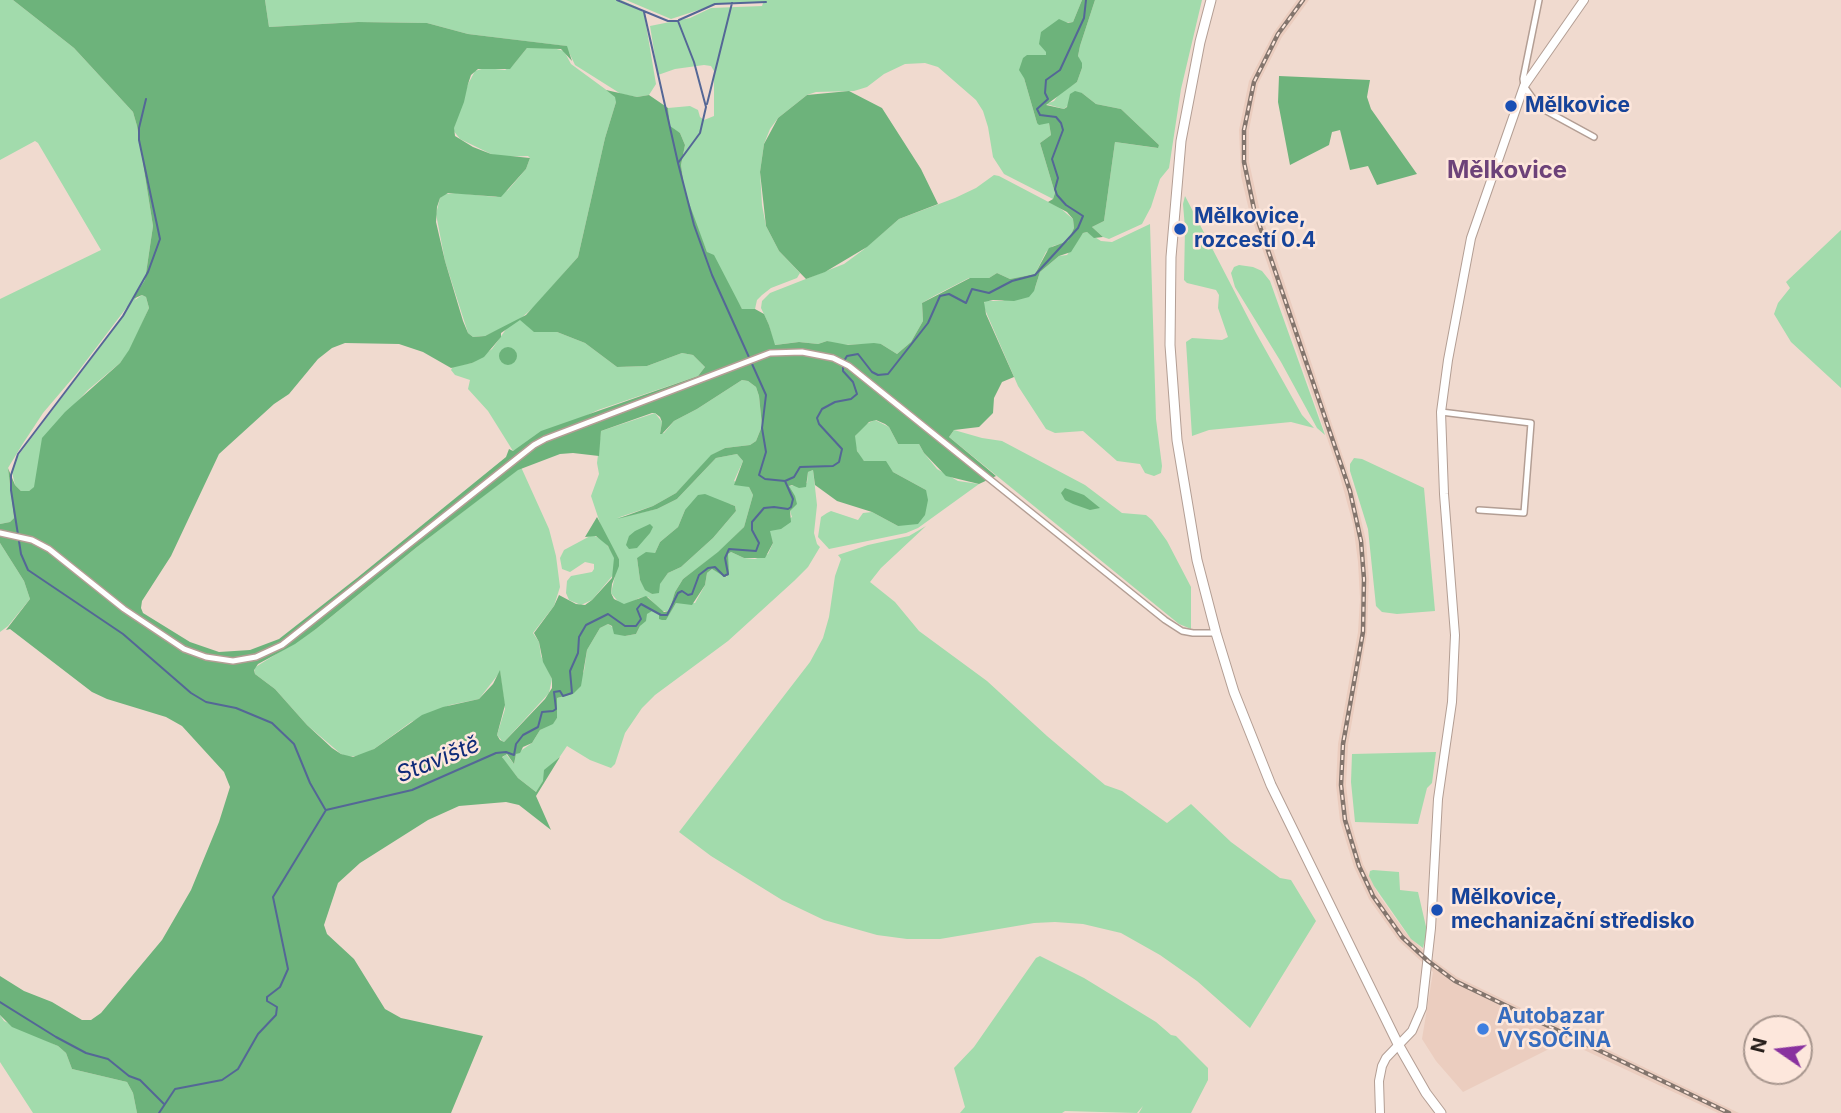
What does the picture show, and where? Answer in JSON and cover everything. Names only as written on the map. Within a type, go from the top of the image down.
[{"type":"main road","points":[[1211,0],[1189,97],[1179,164],[1171,257],[1170,345],[1177,440],[1197,560],[1234,692],[1271,785],[1398,1044],[1426,1093],[1441,1113]]},
{"type":"street","points":[[1539,0],[1523,79],[1524,86],[1539,107],[1594,137]]},
{"type":"street","points":[[1380,1113],[1380,1073],[1385,1058],[1416,1024],[1422,1008],[1430,947],[1438,800],[1452,702],[1455,635],[1444,494],[1441,412],[1448,360],[1471,239],[1524,86],[1584,0]]},
{"type":"street","points":[[0,533],[32,540],[49,549],[124,609],[184,649],[206,657],[233,661],[256,657],[282,645],[534,445],[769,353],[802,352],[833,358],[849,366],[1182,631],[1193,634],[1216,633]]},
{"type":"street","points":[[1441,412],[1531,423],[1524,513],[1479,510]]},
{"type":"shaded area","points":[[1297,0],[1309,0],[1282,37],[1258,84],[1249,130],[1249,162],[1259,207],[1354,490],[1366,541],[1369,579],[1367,633],[1348,745],[1346,785],[1350,819],[1363,864],[1378,894],[1406,933],[1431,958],[1457,977],[1739,1113],[1718,1113],[1565,1041],[1463,1092],[1436,1061],[1422,1039],[1433,972],[1398,940],[1369,899],[1354,867],[1340,821],[1336,785],[1338,744],[1358,632],[1360,599],[1353,524],[1339,473],[1249,210],[1241,176],[1239,130],[1249,81],[1274,32]]},
{"type":"green space","points":[[0,0],[13,0],[74,48],[133,112],[153,226],[145,280],[135,300],[142,295],[146,297],[149,308],[130,350],[43,438],[35,487],[29,491],[21,491],[15,485],[12,472],[17,457],[127,307],[43,413],[8,468],[14,518],[10,522],[0,524],[0,299],[101,250],[38,143],[35,141],[0,160]]},
{"type":"green space","points":[[13,0],[265,0],[269,27],[358,22],[427,23],[468,34],[567,46],[572,61],[561,49],[527,48],[510,69],[478,69],[471,75],[468,84],[454,128],[455,136],[491,154],[530,158],[526,169],[501,197],[448,193],[440,198],[437,207],[436,222],[445,261],[463,321],[468,333],[473,337],[485,336],[526,315],[578,257],[605,138],[616,102],[615,97],[606,90],[637,97],[649,95],[668,108],[670,126],[680,133],[685,145],[681,165],[685,192],[707,252],[714,255],[742,309],[755,309],[764,314],[775,345],[799,342],[818,344],[827,341],[848,345],[874,343],[881,344],[897,354],[911,342],[923,321],[922,303],[970,278],[989,278],[997,273],[1010,279],[1035,274],[1049,248],[1068,241],[1074,228],[1073,219],[1067,212],[1048,202],[1053,199],[1055,193],[1040,143],[1051,135],[1049,123],[1037,123],[1024,78],[1019,70],[1023,58],[1027,55],[1046,55],[1039,44],[1041,32],[1059,19],[1073,22],[1082,0],[1095,0],[1078,56],[1082,68],[1077,82],[1046,105],[1064,109],[1070,94],[1075,91],[1082,93],[1096,104],[1121,109],[1159,145],[1158,148],[1115,142],[1104,221],[1092,227],[1103,237],[1094,238],[1087,232],[1083,233],[1071,252],[1059,256],[1040,272],[1034,291],[1029,297],[1014,301],[984,302],[986,314],[1014,377],[1002,382],[994,398],[993,413],[979,427],[954,430],[949,437],[996,476],[979,484],[946,476],[919,444],[898,444],[889,427],[876,420],[869,422],[855,436],[857,451],[864,461],[886,461],[893,472],[926,490],[928,500],[925,515],[918,524],[898,526],[872,512],[837,501],[815,485],[813,470],[808,472],[806,487],[789,486],[797,504],[790,511],[791,522],[781,529],[770,531],[773,543],[765,558],[744,558],[731,552],[728,554],[729,575],[725,577],[712,569],[707,573],[705,585],[692,605],[676,603],[666,620],[659,619],[659,614],[652,611],[647,614],[646,621],[636,634],[614,634],[612,626],[608,624],[600,628],[587,650],[581,686],[573,694],[557,698],[557,718],[553,724],[540,730],[532,743],[516,754],[514,764],[507,754],[502,757],[518,778],[536,792],[543,781],[544,770],[560,757],[536,796],[551,830],[519,805],[506,802],[459,806],[428,820],[360,863],[338,883],[324,925],[327,934],[354,959],[385,1009],[401,1018],[483,1036],[451,1113],[137,1113],[133,1093],[127,1082],[72,1069],[66,1053],[58,1046],[12,1027],[0,1015],[0,976],[82,1020],[91,1020],[101,1013],[162,940],[191,890],[219,822],[230,787],[224,772],[182,726],[166,717],[92,692],[10,629],[6,630],[30,599],[24,581],[0,543],[0,524],[10,522],[14,518],[8,468],[15,485],[21,491],[29,491],[34,487],[42,438],[65,412],[120,363],[149,308],[146,297],[142,295],[133,299],[145,280],[153,226],[133,112],[74,48]],"holes":[[[520,320],[534,332],[557,332],[585,343],[617,367],[647,366],[682,353],[693,355],[705,367],[698,376],[541,431],[513,451],[509,449],[506,457],[279,639],[250,650],[219,652],[190,642],[143,613],[142,601],[171,556],[219,454],[274,404],[289,394],[318,359],[332,348],[345,343],[399,344],[423,352],[451,368],[484,357],[501,337],[501,333]],[[742,380],[756,387],[759,396],[762,426],[756,441],[750,445],[725,448],[711,455],[676,493],[653,506],[617,519],[657,509],[677,499],[716,458],[737,454],[743,461],[734,485],[749,487],[753,495],[744,527],[718,552],[683,579],[675,592],[669,611],[664,612],[646,596],[624,604],[614,599],[611,593],[612,584],[619,559],[597,517],[585,537],[596,536],[608,546],[614,558],[612,578],[585,605],[576,604],[559,595],[534,633],[539,642],[543,662],[552,679],[552,688],[504,742],[497,735],[505,705],[500,670],[493,684],[479,699],[422,715],[374,749],[353,757],[332,748],[275,689],[255,674],[254,670],[258,664],[316,629],[518,470],[560,454],[599,456],[601,431],[652,413],[660,417],[662,434],[674,421]]]},
{"type":"green space","points":[[265,0],[621,0],[644,13],[656,84],[649,95],[637,97],[621,94],[575,65],[566,46],[468,34],[427,23],[358,22],[269,27]]},
{"type":"green space","points":[[626,0],[1082,0],[1073,22],[1065,23],[1046,56],[1037,55],[1024,78],[1037,123],[1049,123],[1051,135],[1040,143],[1055,193],[1053,199],[1004,174],[993,157],[983,111],[976,100],[938,67],[925,63],[905,64],[884,74],[867,87],[854,91],[816,92],[807,95],[778,118],[770,129],[764,144],[760,172],[766,226],[779,251],[800,273],[797,278],[771,288],[762,295],[757,300],[755,309],[742,309],[707,252],[697,227],[685,192],[681,165],[685,145],[680,133],[672,130],[670,126],[668,108],[690,106],[698,110],[704,120],[714,116],[714,71],[711,66],[704,65],[675,69],[658,75],[650,26],[690,18],[711,8],[762,6],[763,3],[720,3],[671,19]]},
{"type":"green space","points":[[1095,0],[1202,0],[1181,89],[1169,168],[1160,179],[1142,224],[1109,239],[1092,227],[1104,221],[1115,142],[1157,148],[1159,145],[1121,109],[1096,104],[1082,93],[1064,109],[1046,104],[1054,101],[1059,94],[1077,82],[1082,68],[1078,56],[1080,46]]},
{"type":"green space","points":[[527,48],[553,48],[564,51],[571,64],[616,97],[616,102],[605,138],[578,257],[520,319],[535,332],[557,332],[585,343],[617,367],[647,366],[682,353],[693,355],[705,367],[698,376],[598,410],[513,451],[488,411],[468,389],[470,380],[455,375],[451,370],[453,366],[472,363],[492,349],[509,325],[485,336],[473,337],[468,333],[445,261],[436,214],[440,198],[445,194],[496,197],[508,190],[526,169],[530,158],[528,156],[500,157],[491,154],[460,139],[453,130],[475,71],[485,68],[505,70],[513,65]]},
{"type":"green space","points":[[1279,76],[1370,80],[1367,97],[1371,109],[1417,174],[1377,185],[1368,166],[1350,170],[1340,130],[1332,132],[1329,145],[1290,165],[1278,102]]},
{"type":"green space","points":[[849,91],[882,108],[921,169],[938,204],[899,219],[867,247],[825,272],[806,279],[779,251],[766,226],[760,172],[764,144],[778,118],[807,95]]},
{"type":"green space","points":[[994,175],[1060,208],[1073,219],[1074,228],[1068,242],[1053,246],[1046,252],[1035,274],[1010,279],[997,273],[989,278],[969,278],[934,296],[922,303],[923,321],[911,342],[897,354],[881,344],[839,345],[827,341],[818,344],[799,342],[774,345],[761,308],[762,301],[770,293],[844,264],[899,219],[955,198]]},
{"type":"green space","points":[[1185,196],[1256,333],[1302,415],[1314,428],[1291,422],[1209,430],[1192,436],[1186,342],[1192,338],[1222,340],[1228,337],[1218,308],[1219,295],[1216,290],[1184,280]]},
{"type":"green space","points":[[1150,224],[1156,419],[1162,466],[1161,473],[1154,476],[1145,473],[1140,464],[1117,461],[1083,431],[1055,433],[1046,429],[1018,386],[983,305],[985,301],[1002,301],[1035,288],[1040,272],[1059,256],[1067,255],[1083,233],[1087,232],[1101,241],[1112,242]]},
{"type":"green space","points":[[1841,230],[1841,388],[1791,342],[1774,314],[1778,303],[1790,288],[1786,282]]},
{"type":"green space","points":[[1239,265],[1262,271],[1270,281],[1325,435],[1317,428],[1235,287],[1231,273],[1234,267]]},
{"type":"green space","points":[[508,347],[514,350],[517,356],[514,362],[508,365],[502,362],[499,356],[502,350]]},
{"type":"green space","points":[[742,380],[748,381],[756,387],[759,396],[762,426],[756,441],[750,445],[725,448],[712,455],[676,493],[653,506],[617,518],[657,509],[677,499],[716,458],[737,454],[743,461],[734,481],[749,487],[753,495],[744,527],[719,552],[683,579],[675,592],[669,611],[661,611],[648,597],[639,598],[629,604],[620,604],[611,593],[619,559],[603,532],[591,496],[599,474],[597,463],[601,431],[655,413],[662,422],[660,434],[674,421]],"holes":[[[730,504],[735,506],[736,511],[713,538],[681,567],[668,573],[652,594],[646,590],[640,580],[637,558],[655,553],[660,542],[678,527],[685,510]]]},
{"type":"green space","points":[[875,420],[889,427],[898,444],[919,444],[937,469],[958,481],[979,484],[918,528],[906,533],[829,549],[818,537],[821,517],[827,513],[831,511],[858,520],[863,513],[872,512],[898,526],[926,490],[893,472],[882,461],[864,461],[859,456],[855,436],[864,425]]},
{"type":"green space","points":[[954,430],[1002,441],[1085,485],[1122,513],[1146,515],[1152,520],[1167,541],[1191,587],[1191,629],[1179,624],[949,437]]},
{"type":"green space","points":[[1354,458],[1362,459],[1424,488],[1435,611],[1397,614],[1382,612],[1376,606],[1368,529],[1350,471]]},
{"type":"green space","points":[[521,467],[549,529],[560,587],[554,606],[533,633],[539,642],[541,656],[552,679],[549,693],[504,742],[497,735],[505,709],[500,672],[479,699],[450,705],[411,722],[362,755],[349,757],[341,754],[307,725],[275,689],[255,674],[254,668],[316,629]]},
{"type":"green space","points":[[813,470],[817,505],[814,533],[820,547],[808,567],[728,641],[655,695],[642,708],[625,733],[615,764],[611,768],[590,760],[567,746],[536,792],[518,778],[502,758],[506,754],[514,764],[516,754],[532,743],[540,730],[557,718],[557,698],[573,694],[584,671],[587,650],[600,628],[608,624],[625,636],[636,634],[646,614],[652,610],[666,619],[676,603],[695,603],[705,585],[707,573],[712,569],[727,577],[728,554],[731,552],[744,558],[755,559],[768,554],[773,543],[769,531],[792,517],[790,511],[796,504],[789,486],[807,483],[808,472]]},
{"type":"green space","points":[[1065,488],[1084,495],[1100,508],[1090,510],[1065,500],[1061,493]]},
{"type":"green space","points":[[705,494],[735,506],[736,511],[713,538],[681,567],[668,573],[660,584],[659,593],[652,594],[645,590],[640,580],[637,558],[646,552],[655,553],[660,542],[678,527],[685,510],[698,495]]},
{"type":"green space","points":[[650,524],[653,527],[650,533],[637,548],[629,549],[626,545],[629,536]]},
{"type":"green space","points":[[926,526],[881,568],[870,582],[895,602],[919,631],[987,681],[1105,785],[1122,791],[1167,823],[1191,804],[1231,842],[1280,878],[1291,880],[1316,921],[1250,1028],[1197,981],[1160,955],[1121,933],[1083,924],[1055,922],[940,939],[877,935],[824,920],[782,900],[711,856],[679,832],[810,662],[823,638],[829,617],[835,576],[841,559],[838,555],[909,536]]},
{"type":"green space","points":[[592,535],[602,539],[610,549],[614,557],[614,574],[592,600],[581,605],[569,600],[566,593],[567,581],[571,576],[592,572],[594,564],[585,562],[570,572],[562,569],[560,558],[564,550]]},
{"type":"green space","points":[[0,543],[24,581],[30,599],[0,632]]},
{"type":"green space","points":[[1436,752],[1432,783],[1427,788],[1418,824],[1355,822],[1351,782],[1352,754]]},
{"type":"green space","points":[[1373,870],[1399,872],[1400,890],[1418,892],[1427,931],[1423,948],[1411,939],[1374,886],[1369,876]]},
{"type":"green space","points":[[1040,956],[1084,978],[1156,1022],[1176,1036],[1208,1068],[1208,1080],[1191,1113],[1139,1113],[1143,1106],[1137,1113],[960,1113],[965,1107],[954,1068],[974,1047]]},
{"type":"green space","points":[[0,1015],[4,1021],[58,1046],[66,1053],[72,1069],[127,1082],[133,1093],[137,1113],[33,1113],[0,1062]]},
{"type":"waterway","points":[[617,0],[668,21],[678,21],[694,62],[706,107],[700,133],[678,163],[694,225],[712,275],[766,395],[762,428],[766,452],[759,475],[765,479],[785,481]]},
{"type":"waterway","name":"Staviště","points":[[844,361],[847,356],[858,354],[872,372],[878,375],[888,374],[928,323],[940,296],[949,294],[966,303],[972,289],[989,293],[1012,281],[1035,275],[1078,228],[1083,216],[1066,205],[1055,189],[1058,178],[1052,159],[1063,130],[1061,123],[1056,117],[1040,115],[1037,109],[1048,99],[1045,93],[1046,80],[1060,70],[1084,18],[1086,0]]},
{"type":"waterway","points":[[679,20],[715,4],[766,2]]},
{"type":"waterway","points":[[707,104],[732,3]]},
{"type":"waterway","points":[[644,12],[678,163]]},
{"type":"waterway","points":[[146,99],[139,140],[160,239],[148,272],[123,316],[18,454],[11,475],[11,490],[21,554],[28,570],[123,634],[191,693],[206,702],[236,708],[272,723],[294,744],[310,783],[325,809]]},
{"type":"waterway","name":"Staviště","points":[[159,1113],[175,1089],[222,1080],[238,1069],[258,1034],[276,1015],[277,1007],[267,1001],[267,997],[280,987],[288,969],[273,897],[326,810],[412,790],[496,753],[514,755],[516,744],[523,735],[538,727],[542,712],[556,709],[554,692],[560,691],[563,696],[572,693],[570,671],[578,653],[579,637],[586,625],[608,614],[625,626],[636,626],[641,619],[637,609],[641,604],[661,615],[667,615],[678,593],[682,591],[688,595],[692,594],[699,575],[708,568],[715,567],[724,576],[728,574],[725,558],[729,549],[756,551],[759,543],[752,530],[752,522],[764,508],[791,507],[793,499],[785,481],[794,477],[800,467],[833,466],[839,462],[842,449],[819,424],[817,418],[822,409],[835,402],[851,399],[857,394],[853,382],[843,371],[843,366]]},
{"type":"waterway","points":[[0,1002],[86,1053],[108,1059],[129,1076],[140,1080],[164,1104]]},
{"type":"railway","points":[[1303,0],[1278,34],[1254,82],[1244,130],[1244,162],[1254,209],[1350,491],[1361,541],[1364,579],[1363,632],[1343,744],[1341,785],[1345,820],[1359,866],[1373,896],[1402,937],[1455,981],[1729,1113]]},
{"type":"place","name":"Mělkovice","points":[[1511,106]]},
{"type":"place","name":"Mělkovice, rozcestí 0.4","points":[[1180,229]]},
{"type":"place","name":"Mělkovice, mechanizační středisko","points":[[1437,910]]},
{"type":"place","name":"Autobazar VYSOČINA","points":[[1483,1029]]},
{"type":"district","name":"Mělkovice","points":[[1507,171]]}]
